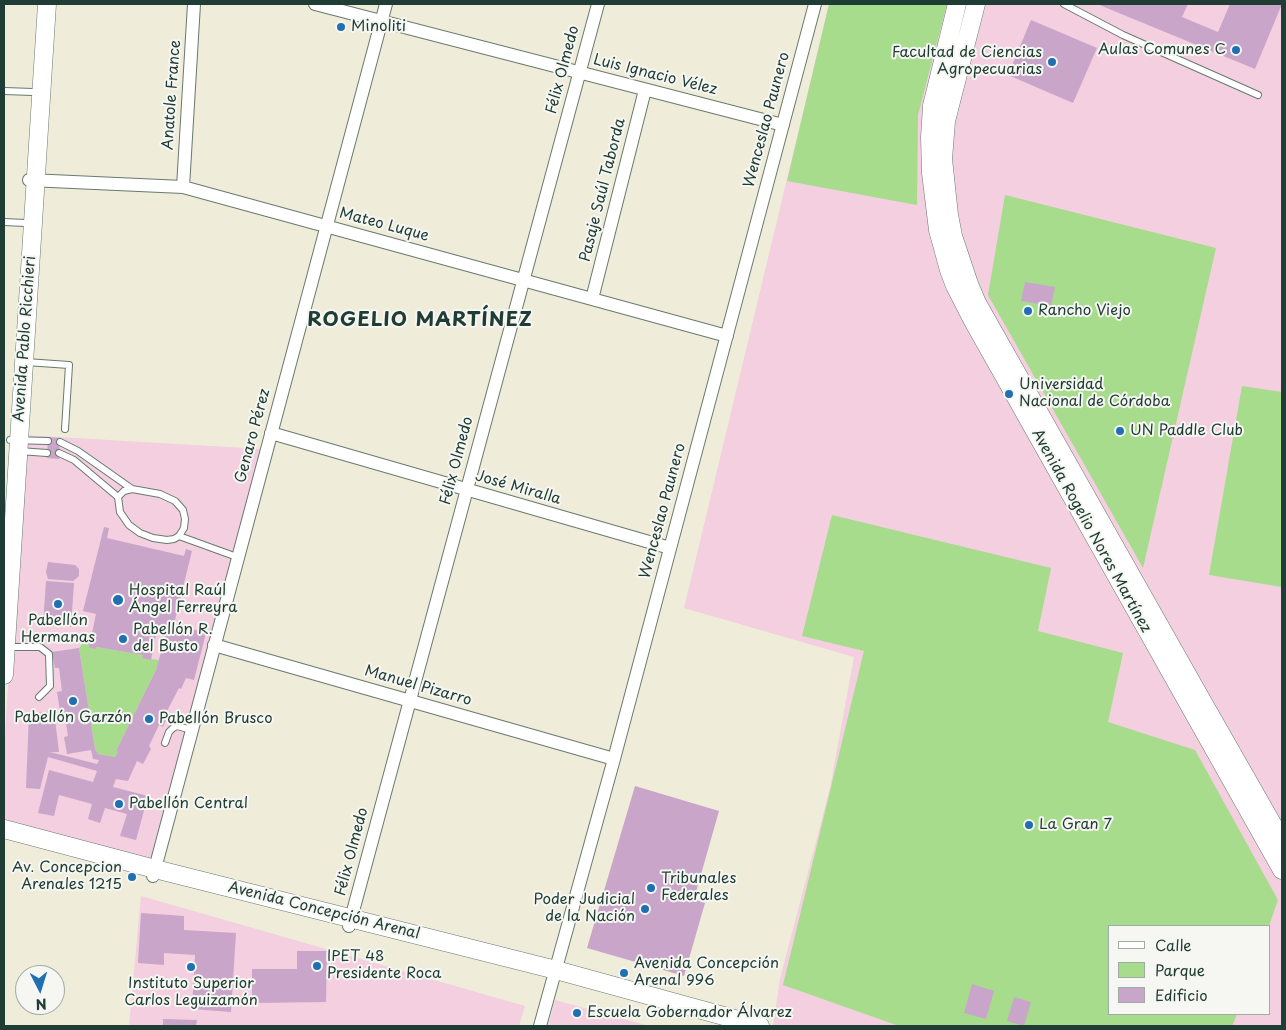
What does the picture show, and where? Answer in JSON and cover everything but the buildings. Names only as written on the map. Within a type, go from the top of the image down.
[{"type":"main road","name":"Avenida Pablo Ricchieri","points":[[4,542],[23,362],[33,92],[39,4]]},
{"type":"main road","name":"Avenida Pablo Ricchieri","points":[[4,675],[25,223],[31,181],[47,4]]},
{"type":"main road","name":"Avenida Rogelio Nores Martínez","points":[[957,4],[932,106],[930,137],[931,173],[938,230],[955,286],[1282,870]]},
{"type":"main road","name":"Avenida Rogelio Nores Martínez","points":[[976,4],[946,121],[943,159],[953,236],[969,284],[977,303],[1282,840]]},
{"type":"main road","name":"Avenida Concepción Arenal","points":[[4,829],[154,873]]},
{"type":"main road","name":"Avenida Concepción Arenal","points":[[4,838],[154,873],[554,976],[760,1026]]},
{"type":"main road","name":"Avenida Concepción Arenal","points":[[554,976],[723,1026]]},
{"type":"street","name":"Anatole France","points":[[183,187],[194,4]]},
{"type":"street","name":"Luis Ignacio Vélez","points":[[315,4],[783,125]]},
{"type":"street","name":"Genaro Pérez","points":[[154,873],[386,4]]},
{"type":"street","name":"Félix Olmedo","points":[[350,922],[598,4]]},
{"type":"street","name":"Wenceslao Paunero","points":[[540,1026],[614,759],[815,4]]},
{"type":"street","name":"Pasaje Saúl Taborda","points":[[592,299],[645,90]]},
{"type":"street","name":"Mateo Luque","points":[[31,181],[183,187],[727,336]]},
{"type":"street","name":"José Miralla","points":[[271,433],[670,548]]},
{"type":"street","name":"Manuel Pizarro","points":[[214,645],[614,759]]},
{"type":"lane","points":[[1064,4],[1123,35],[1258,96]]},
{"type":"lane","points":[[4,90],[33,92]]},
{"type":"lane","points":[[4,222],[25,223]]},
{"type":"lane","points":[[23,362],[68,365],[65,429]]},
{"type":"lane","points":[[14,445],[48,441]]},
{"type":"lane","points":[[60,442],[78,451],[132,489]]},
{"type":"lane","points":[[14,445],[47,453]]},
{"type":"lane","points":[[59,453],[74,460],[118,496]]},
{"type":"lane","points":[[132,489],[160,494],[176,501],[183,510],[184,528],[179,536],[167,540],[140,533],[129,525],[121,515],[118,496],[124,491],[132,489]]},
{"type":"lane","points":[[179,536],[237,557]]},
{"type":"lane","points":[[5,647],[40,647],[49,654],[50,686],[39,697]]},
{"type":"lane","points":[[165,743],[168,732],[177,726],[192,730]]},
{"type":"shaded area","name":"Universidad Nacional de Córdoba","points":[[829,4],[1282,4],[1282,1026],[773,1026],[780,979],[830,788],[854,657],[684,608]]},
{"type":"shaded area","name":"Hospital Raúl Ángel Ferreyra","points":[[24,435],[262,449],[149,871],[4,830],[4,750]]},
{"type":"shaded area","name":"IPET 48 Presidente Roca","points":[[141,896],[525,1006],[519,1026],[129,1026]]},
{"type":"shaded area","name":"Escuela Gobernador Álvarez","points":[[555,1000],[649,1026],[548,1026]]},
{"type":"green space","points":[[829,4],[947,4],[918,115],[917,205],[787,181]]},
{"type":"green space","name":"UN Paddle Club","points":[[1005,195],[1216,248],[1143,568],[988,295]]},
{"type":"green space","points":[[1242,386],[1282,392],[1282,587],[1209,575]]},
{"type":"green space","name":"La Gran 7","points":[[832,515],[1051,568],[1038,631],[1123,653],[1108,722],[1195,750],[1278,900],[1269,925],[1108,925],[1108,1015],[1237,1015],[1232,1026],[899,1026],[783,985],[864,651],[802,636]]},
{"type":"green space","points":[[93,631],[90,648],[96,649],[96,647],[143,655],[143,658],[159,660],[156,670],[116,751],[118,752],[115,757],[98,754],[95,749],[79,648]]},
{"type":"place","name":"Minoliti","points":[[341,27]]},
{"type":"place","name":"Aulas Comunes C","points":[[1236,50]]},
{"type":"place","name":"Facultad de Ciencias Agropecuarias","points":[[1052,62]]},
{"type":"place","name":"Rancho Viejo","points":[[1028,311]]},
{"type":"place","name":"Universidad Nacional de Córdoba","points":[[1009,394]]},
{"type":"place","name":"UN Paddle Club","points":[[1120,431]]},
{"type":"place","name":"Hospital Raúl Ángel Ferreyra","points":[[118,600]]},
{"type":"place","name":"Pabellón Hermanas","points":[[58,604]]},
{"type":"place","name":"Pabellón R. del Busto","points":[[123,639]]},
{"type":"place","name":"Pabellón Garzón","points":[[73,701]]},
{"type":"place","name":"Pabellón Brusco","points":[[149,719]]},
{"type":"place","name":"Pabellón Central","points":[[119,804]]},
{"type":"place","name":"La Gran 7","points":[[1029,825]]},
{"type":"place","name":"Av. Concepcion Arenales 1215","points":[[132,877]]},
{"type":"place","name":"Tribunales Federales","points":[[651,888]]},
{"type":"place","name":"Poder Judicial de la Nación","points":[[645,909]]},
{"type":"place","name":"IPET 48 Presidente Roca","points":[[317,966]]},
{"type":"place","name":"Instituto Superior Carlos Leguizamón","points":[[191,967]]},
{"type":"place","name":"Avenida Concepción Arenal 996","points":[[624,973]]},
{"type":"place","name":"Escuela Gobernador Álvarez","points":[[577,1013]]},
{"type":"district","name":"ROGELIO MARTÍNEZ","points":[[420,320]]}]
